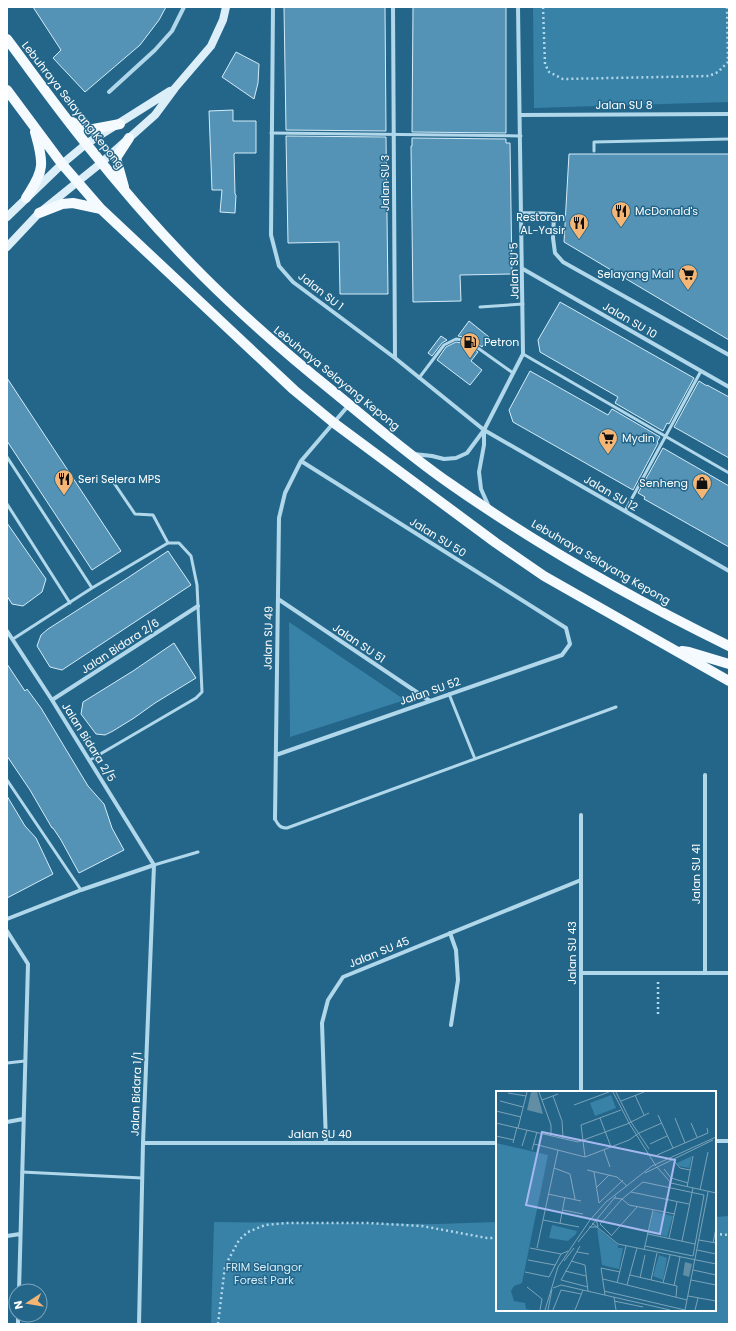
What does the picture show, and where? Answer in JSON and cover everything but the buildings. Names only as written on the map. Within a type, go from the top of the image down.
[{"type":"main road","name":"Lebuhraya Selayang Kepong","points":[[7,39],[101,163],[201,274],[253,324],[349,405],[451,484],[539,542],[616,587],[729,646]]},
{"type":"main road","points":[[7,90],[62,164],[101,209],[294,390],[334,423],[496,544],[544,576],[729,681]]},
{"type":"main road","points":[[68,120],[88,130],[120,124]]},
{"type":"main road","points":[[26,198],[39,174],[41,166],[41,158],[34,128]]},
{"type":"main road","points":[[124,189],[116,158],[129,138]]},
{"type":"main road","points":[[39,213],[62,204],[73,203],[101,209]]},
{"type":"main road","points":[[716,639],[729,638]]},
{"type":"main road","points":[[674,650],[689,652],[729,664]]},
{"type":"street","points":[[109,92],[155,50],[172,31],[184,7]]},
{"type":"street","points":[[7,247],[39,213],[101,163],[155,115],[175,88],[211,46],[226,7]]},
{"type":"street","name":"Jalan SU 1","points":[[273,7],[271,235],[279,266],[293,282],[395,358],[484,430]]},
{"type":"street","name":"Jalan SU 3","points":[[393,7],[395,358]]},
{"type":"street","name":"Jalan SU 5","points":[[411,454],[444,459],[456,458],[467,453],[484,430],[523,354],[523,269],[518,7]]},
{"type":"street","points":[[7,217],[62,164],[86,144],[175,88]]},
{"type":"street","name":"Jalan SU 8","points":[[520,115],[729,114]]},
{"type":"street","points":[[522,213],[554,214],[553,238],[555,253],[563,262],[729,354]]},
{"type":"street","name":"Jalan SU 10","points":[[523,269],[729,387]]},
{"type":"street","name":"Jalan SU 49","points":[[275,819],[279,518],[285,493],[301,461],[349,405]]},
{"type":"street","name":"Jalan SU 5","points":[[484,430],[484,445],[479,472],[481,489],[491,511]]},
{"type":"street","name":"Jalan SU 12","points":[[484,430],[729,571]]},
{"type":"street","name":"Jalan SU 50","points":[[301,461],[566,628]]},
{"type":"street","name":"Jalan SU 51","points":[[278,600],[430,701]]},
{"type":"street","name":"Jalan Bidara 2/6","points":[[52,700],[198,606]]},
{"type":"street","name":"Jalan SU 52","points":[[276,755],[562,655],[570,644],[566,628]]},
{"type":"street","name":"Jalan Bidara 2/5","points":[[7,631],[90,760],[154,865]]},
{"type":"street","points":[[7,643],[12,639]]},
{"type":"street","name":"Jalan SU 41","points":[[705,775],[705,973]]},
{"type":"street","name":"Jalan SU 43","points":[[581,815],[581,1091]]},
{"type":"street","points":[[7,919],[81,890],[154,865]]},
{"type":"street","name":"Jalan Bidara 1/1","points":[[139,1324],[143,1143],[154,865]]},
{"type":"street","name":"Jalan SU 45","points":[[326,1143],[322,1023],[328,1000],[343,977],[581,880]]},
{"type":"street","points":[[7,931],[28,964],[19,1283]]},
{"type":"street","points":[[450,933],[456,950],[458,980],[451,1025]]},
{"type":"street","points":[[581,973],[729,973]]},
{"type":"street","points":[[7,1122],[23,1120]]},
{"type":"street","points":[[716,1141],[729,1141]]},
{"type":"street","name":"Jalan SU 40","points":[[143,1143],[496,1143]]},
{"type":"street","points":[[7,1236],[20,1234]]},
{"type":"lane","points":[[272,133],[521,136]]},
{"type":"lane","points":[[594,151],[594,142],[729,139]]},
{"type":"lane","points":[[480,306],[523,304]]},
{"type":"lane","points":[[419,378],[444,345],[456,339],[468,341],[513,373]]},
{"type":"lane","points":[[523,354],[729,473]]},
{"type":"lane","points":[[625,511],[701,371]]},
{"type":"lane","points":[[7,457],[92,588]]},
{"type":"lane","points":[[114,482],[135,514],[153,515],[168,543]]},
{"type":"lane","points":[[7,504],[70,603]]},
{"type":"lane","points":[[12,639],[92,588],[168,543],[179,543],[191,556],[197,585],[202,692],[196,698],[90,760]]},
{"type":"lane","points":[[449,694],[475,759]]},
{"type":"lane","points":[[275,819],[278,825],[282,828],[287,828],[616,707]]},
{"type":"lane","points":[[7,780],[81,890]]},
{"type":"lane","points":[[154,865],[198,852]]},
{"type":"lane","points":[[7,1063],[25,1061]]},
{"type":"lane","points":[[22,1172],[142,1178]]},
{"type":"path","points":[[544,7],[545,64],[549,72],[563,79],[710,76],[718,72],[728,62],[727,7]]},
{"type":"path","points":[[658,985],[658,1015]]},
{"type":"path","points":[[218,1324],[225,1266],[239,1240],[248,1232],[265,1225],[286,1223],[368,1223],[422,1226],[487,1238],[496,1238]]},
{"type":"path","points":[[716,1234],[729,1235]]},
{"type":"green space","points":[[533,7],[729,7],[729,102],[534,108]]},
{"type":"green space","points":[[289,622],[405,700],[290,737]]},
{"type":"green space","name":"FRIM Selangor Forest Park","points":[[729,1216],[729,1324],[211,1324],[214,1222],[437,1224],[496,1222],[496,1311],[716,1311],[716,1217]]},
{"type":"place","name":"McDonald's","points":[[621,228]]},
{"type":"place","name":"Restoran AL-Yasir","points":[[579,240]]},
{"type":"place","name":"Selayang Mall","points":[[688,291]]},
{"type":"place","name":"Petron","points":[[470,359]]},
{"type":"place","name":"Mydin","points":[[608,455]]},
{"type":"place","name":"Seri Selera MPS","points":[[64,496]]},
{"type":"place","name":"Senheng","points":[[702,500]]}]
